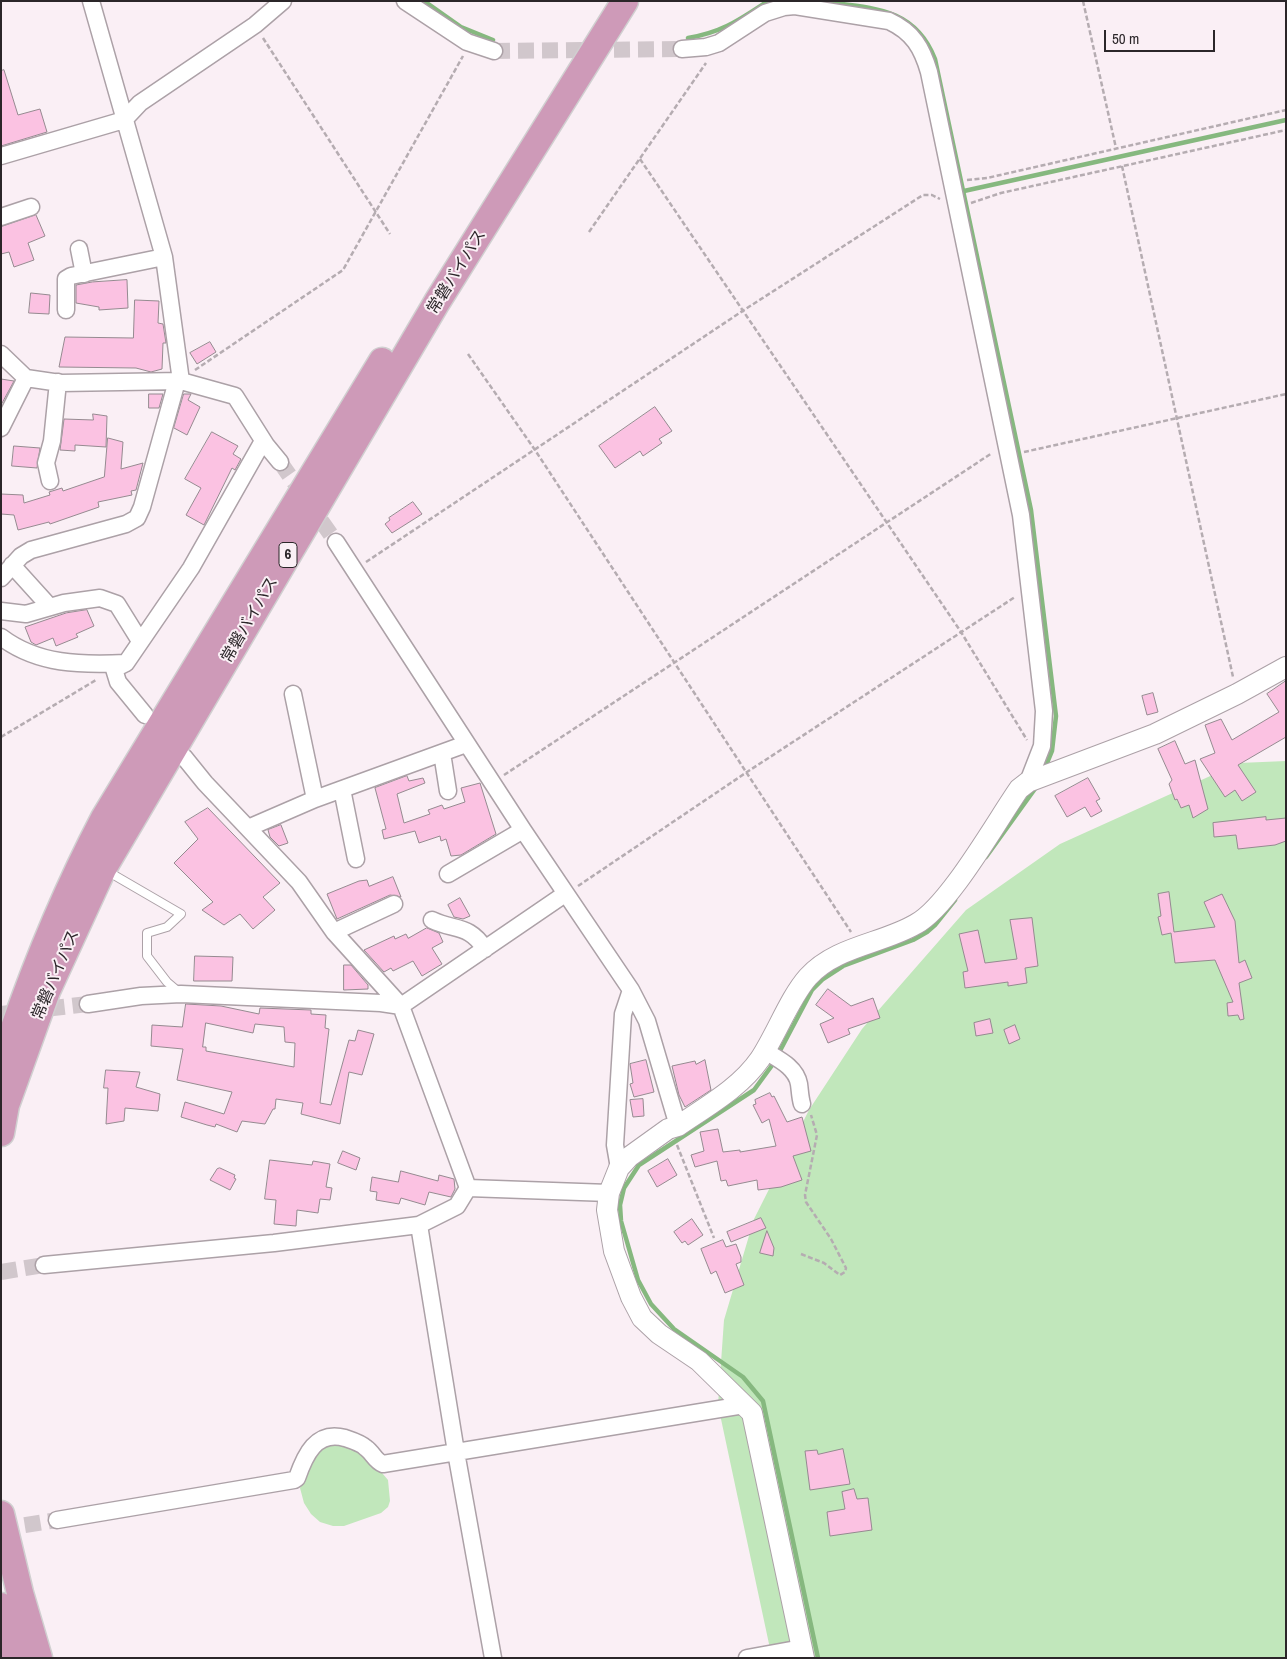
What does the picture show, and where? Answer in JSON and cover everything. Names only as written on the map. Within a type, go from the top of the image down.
[{"type":"highway","name":"常磐バイパス","points":[[1,1066],[27,988],[80,865],[104,818],[326,452],[604,1]]},
{"type":"highway","name":"常磐バイパス","points":[[1,1133],[6,1105],[47,991],[104,869],[437,302],[625,1]]},
{"type":"highway","points":[[1,1514],[20,1593],[39,1658]]},
{"type":"highway","points":[[1,1606],[13,1658]]},
{"type":"street","points":[[1,578],[21,556],[44,545],[126,524],[138,518],[179,381],[164,257],[91,1]]},
{"type":"street","points":[[1,156],[124,120],[140,103],[255,25],[284,1]]},
{"type":"street","points":[[404,1],[467,42],[494,51]]},
{"type":"street","points":[[682,49],[719,43],[765,12],[784,6],[873,17],[901,26],[918,43],[927,65],[962,205],[1018,498],[1044,711],[1042,746],[1037,773]]},
{"type":"street","points":[[1,217],[31,207]]},
{"type":"street","points":[[80,249],[84,274]]},
{"type":"street","points":[[66,310],[66,278],[164,257]]},
{"type":"street","points":[[1,354],[26,378],[58,382],[179,381],[235,396],[263,440],[280,462]]},
{"type":"street","points":[[1,428],[26,378]]},
{"type":"street","points":[[50,481],[46,463],[52,441],[58,382]]},
{"type":"street","points":[[145,715],[118,682],[120,666],[190,568],[263,440]]},
{"type":"street","points":[[336,542],[466,744],[631,990],[647,1021],[678,1126]]},
{"type":"street","points":[[12,565],[50,606]]},
{"type":"street","points":[[1,611],[26,614],[50,606],[88,599],[110,600],[122,611],[140,640]]},
{"type":"street","points":[[1,637],[23,651],[54,662],[120,666]]},
{"type":"street","points":[[747,1658],[803,1653],[752,1413],[699,1361],[659,1334],[642,1318],[631,1297],[614,1250],[607,1210],[609,1193],[619,1168],[629,1157],[668,1129],[678,1126],[743,1080],[772,1055],[807,978],[820,966],[860,947],[917,924],[935,910],[1019,789],[1037,773],[1155,734],[1237,694],[1286,667]]},
{"type":"street","points":[[293,694],[316,798]]},
{"type":"street","points":[[248,828],[316,798],[466,744]]},
{"type":"street","points":[[442,753],[448,791]]},
{"type":"street","points":[[184,758],[299,882],[334,932],[401,1006],[468,1188]]},
{"type":"street","points":[[342,789],[356,859]]},
{"type":"street","points":[[448,874],[523,830]]},
{"type":"street","points":[[88,1004],[141,996],[181,994],[381,1003],[401,1006],[565,894]]},
{"type":"street","points":[[334,932],[394,904]]},
{"type":"street","points":[[432,920],[469,931],[478,937],[485,949]]},
{"type":"street","points":[[619,1168],[615,1145],[622,1023],[631,990]]},
{"type":"street","points":[[772,1055],[797,1078],[802,1104]]},
{"type":"street","points":[[468,1188],[609,1193]]},
{"type":"street","points":[[44,1265],[274,1243],[419,1225],[457,1206],[468,1188]]},
{"type":"street","points":[[419,1225],[456,1452],[493,1658]]},
{"type":"street","points":[[57,1520],[294,1480],[297,1478],[304,1458],[316,1443],[330,1436],[349,1439],[366,1448],[378,1462],[383,1464],[744,1405]]},
{"type":"lane","points":[[104,869],[181,914],[167,927],[147,933],[147,956],[167,982],[181,994]]},
{"type":"path","points":[[1083,1],[1116,148]]},
{"type":"path","points":[[255,25],[390,234]]},
{"type":"path","points":[[179,381],[343,270],[464,54],[467,42]]},
{"type":"path","points":[[589,232],[719,43]]},
{"type":"path","points":[[965,180],[987,178],[1286,110]]},
{"type":"path","points":[[354,570],[744,310],[922,195],[932,195],[962,205],[1001,193],[1286,130]]},
{"type":"path","points":[[640,158],[961,632],[1037,773]]},
{"type":"path","points":[[1122,166],[1237,694]]},
{"type":"path","points":[[468,354],[535,450],[860,947]]},
{"type":"path","points":[[1024,452],[1286,394]]},
{"type":"path","points":[[492,783],[885,522],[997,450],[1007,447]]},
{"type":"path","points":[[565,894],[747,772],[1029,588]]},
{"type":"path","points":[[1,737],[120,666]]},
{"type":"path","points":[[800,1254],[824,1263],[840,1275],[845,1272],[846,1268],[831,1239],[806,1202],[805,1195],[817,1136],[813,1118],[802,1104]]},
{"type":"path","points":[[678,1147],[714,1238]]},
{"type":"green space","points":[[1286,761],[1286,1658],[772,1658],[718,1405],[724,1320],[754,1219],[809,1110],[862,1029],[966,910],[1060,844],[1239,763]]},
{"type":"green space","points":[[322,1444],[352,1446],[372,1461],[388,1480],[390,1501],[388,1507],[381,1513],[344,1526],[333,1526],[320,1522],[311,1514],[304,1503],[300,1488],[309,1463]]},
{"type":"building","points":[[4,70],[18,115],[40,109],[47,132],[1,146],[1,71]]},
{"type":"building","points":[[36,215],[45,236],[28,243],[34,260],[14,267],[9,252],[1,254],[1,227]]},
{"type":"building","points":[[127,280],[128,308],[99,310],[99,307],[76,303],[76,285]]},
{"type":"building","points":[[31,293],[50,295],[49,314],[29,313]]},
{"type":"building","points":[[135,300],[159,301],[158,323],[163,324],[166,343],[163,343],[162,369],[151,372],[136,368],[59,367],[65,337],[133,338]]},
{"type":"building","points":[[210,342],[216,352],[197,364],[190,353]]},
{"type":"building","points":[[1,379],[14,381],[1,405]]},
{"type":"building","points":[[149,394],[163,394],[159,408],[149,408]]},
{"type":"building","points":[[184,394],[191,394],[188,400],[200,407],[187,435],[174,428]]},
{"type":"building","points":[[655,407],[672,431],[659,439],[662,443],[643,456],[640,451],[615,468],[599,446]]},
{"type":"building","points":[[93,414],[107,416],[106,447],[75,445],[75,451],[60,450],[64,419],[93,420]]},
{"type":"building","points":[[212,432],[238,446],[233,454],[241,459],[235,470],[232,468],[204,525],[186,515],[201,488],[185,479]]},
{"type":"building","points":[[108,438],[123,442],[121,469],[143,463],[136,490],[131,491],[132,495],[98,502],[99,507],[50,524],[49,522],[18,530],[14,515],[1,514],[1,494],[23,495],[24,503],[50,495],[49,492],[62,488],[63,491],[104,477]]},
{"type":"building","points":[[14,446],[40,448],[37,468],[12,466]]},
{"type":"building","points":[[413,502],[422,514],[392,533],[385,524],[390,520],[389,518]]},
{"type":"building","points":[[87,610],[94,626],[76,634],[78,637],[56,646],[53,638],[36,645],[31,642],[25,627],[66,613]]},
{"type":"building","points":[[1286,681],[1286,737],[1238,765],[1256,792],[1242,801],[1235,790],[1225,797],[1200,759],[1215,753],[1205,725],[1221,719],[1232,740],[1279,712],[1267,694]]},
{"type":"building","points":[[1153,693],[1158,712],[1147,715],[1142,696]]},
{"type":"building","points":[[1175,741],[1185,764],[1195,760],[1208,809],[1193,818],[1189,805],[1181,808],[1177,799],[1175,800],[1169,784],[1172,780],[1158,749]]},
{"type":"building","points":[[407,776],[409,781],[423,778],[425,783],[397,794],[404,823],[430,814],[428,810],[442,805],[444,809],[465,802],[461,788],[480,783],[496,834],[461,855],[451,856],[446,839],[441,841],[440,836],[419,843],[415,831],[384,839],[382,830],[386,829],[375,788]]},
{"type":"building","points":[[1088,778],[1100,799],[1096,801],[1102,811],[1091,817],[1085,807],[1067,817],[1055,796]]},
{"type":"building","points":[[208,808],[280,883],[263,897],[275,910],[253,929],[240,914],[224,925],[202,910],[213,902],[174,863],[198,839],[185,822]]},
{"type":"building","points":[[1266,817],[1266,820],[1286,818],[1286,841],[1275,845],[1238,849],[1236,835],[1214,837],[1213,823]]},
{"type":"building","points":[[281,825],[288,843],[279,846],[270,837],[268,830]]},
{"type":"building","points":[[393,877],[401,897],[390,895],[337,919],[327,894],[359,881],[367,880],[369,886]]},
{"type":"building","points":[[1169,892],[1174,932],[1215,927],[1204,902],[1222,894],[1235,921],[1239,963],[1245,960],[1252,978],[1239,983],[1244,1019],[1240,1020],[1238,1015],[1228,1016],[1227,1003],[1233,1002],[1215,960],[1175,963],[1171,933],[1162,935],[1158,917],[1161,916],[1158,894]]},
{"type":"building","points":[[460,898],[470,916],[463,919],[454,917],[448,905]]},
{"type":"building","points":[[1032,918],[1038,966],[1025,968],[1027,983],[1008,986],[1008,982],[965,988],[963,972],[968,971],[959,934],[978,930],[985,963],[1017,959],[1010,920]]},
{"type":"building","points":[[427,928],[439,933],[443,942],[432,948],[442,964],[422,976],[413,961],[393,971],[391,968],[384,972],[364,950],[394,936],[395,939],[406,934],[408,938]]},
{"type":"building","points":[[195,956],[233,957],[232,981],[194,981]]},
{"type":"building","points":[[344,965],[351,965],[368,985],[368,989],[344,990]]},
{"type":"building","points":[[828,989],[851,1006],[873,998],[880,1018],[848,1029],[850,1034],[828,1043],[820,1024],[834,1018],[816,1005]]},
{"type":"building","points":[[186,1004],[221,1006],[259,1014],[260,1008],[311,1010],[311,1014],[326,1015],[325,1028],[329,1029],[320,1103],[331,1105],[349,1040],[355,1041],[358,1030],[374,1034],[362,1075],[349,1072],[340,1124],[301,1114],[303,1103],[276,1099],[275,1109],[273,1109],[265,1124],[242,1121],[237,1132],[216,1124],[215,1127],[181,1117],[185,1102],[224,1114],[232,1092],[177,1080],[183,1049],[151,1046],[152,1025],[182,1027]],"holes":[[[206,1023],[253,1033],[255,1024],[284,1027],[285,1042],[295,1043],[294,1067],[206,1051],[206,1047],[203,1047]]]},
{"type":"building","points":[[990,1019],[993,1033],[976,1036],[974,1023]]},
{"type":"building","points":[[1015,1025],[1020,1039],[1009,1044],[1004,1030]]},
{"type":"building","points":[[646,1060],[654,1092],[634,1097],[630,1084],[633,1083],[630,1064]]},
{"type":"building","points":[[705,1060],[711,1090],[685,1107],[679,1095],[672,1066],[695,1061],[696,1064]]},
{"type":"building","points":[[106,1070],[140,1072],[136,1087],[160,1094],[158,1111],[125,1108],[124,1121],[106,1124],[108,1088],[104,1088]]},
{"type":"building","points":[[770,1093],[772,1097],[774,1096],[787,1122],[802,1117],[811,1151],[793,1156],[802,1180],[781,1187],[758,1190],[757,1180],[728,1186],[726,1180],[721,1181],[717,1161],[695,1167],[691,1155],[704,1151],[700,1132],[718,1129],[723,1152],[740,1150],[740,1152],[776,1146],[769,1119],[762,1123],[753,1105],[756,1104],[755,1100]]},
{"type":"building","points":[[643,1099],[644,1116],[633,1117],[630,1100]]},
{"type":"building","points":[[343,1151],[360,1158],[356,1170],[338,1163]]},
{"type":"building","points":[[668,1159],[677,1175],[657,1187],[648,1171]]},
{"type":"building","points":[[270,1160],[312,1165],[313,1161],[330,1164],[326,1187],[332,1188],[330,1200],[320,1199],[318,1213],[297,1210],[296,1226],[274,1224],[276,1200],[265,1199]]},
{"type":"building","points":[[220,1168],[235,1175],[234,1178],[236,1179],[230,1190],[210,1180],[217,1169]]},
{"type":"building","points":[[401,1171],[438,1181],[439,1175],[454,1179],[455,1189],[451,1197],[429,1192],[425,1205],[401,1198],[399,1204],[376,1200],[377,1192],[370,1191],[372,1177],[398,1182]]},
{"type":"building","points":[[761,1218],[766,1228],[731,1242],[727,1232]]},
{"type":"building","points":[[692,1219],[703,1235],[688,1245],[685,1241],[682,1243],[674,1232]]},
{"type":"building","points":[[767,1231],[774,1248],[773,1256],[760,1253]]},
{"type":"building","points":[[723,1240],[726,1247],[736,1244],[741,1262],[736,1264],[744,1285],[725,1293],[716,1271],[711,1274],[701,1249]]},
{"type":"building","points":[[843,1449],[850,1484],[810,1490],[805,1451],[817,1450],[818,1454]]},
{"type":"building","points":[[854,1489],[857,1499],[868,1498],[872,1530],[830,1536],[827,1512],[845,1509],[842,1492]]},
{"type":"waterway","points":[[424,1],[461,27],[493,40]]},
{"type":"waterway","points":[[688,38],[721,29],[768,1]]},
{"type":"waterway","points":[[818,1],[871,8],[887,12],[902,19],[915,28],[926,41],[935,59],[1031,510],[1056,716],[1052,751],[1045,768]]},
{"type":"waterway","points":[[964,191],[1286,120]]},
{"type":"waterway","points":[[986,857],[1037,786]]},
{"type":"waterway","points":[[818,1658],[763,1401],[743,1377],[674,1329],[651,1304],[638,1280],[621,1221],[620,1205],[624,1188],[639,1165],[754,1090],[773,1064],[812,990],[823,979],[843,966],[913,940],[927,932],[955,900]]},
{"type":"tunnel","points":[[494,51],[682,49]]},
{"type":"tunnel","points":[[280,462],[336,542]]},
{"type":"tunnel","points":[[1,1014],[88,1004]]},
{"type":"tunnel","points":[[1,1272],[44,1265]]},
{"type":"tunnel","points":[[1,1529],[57,1520]]}]
